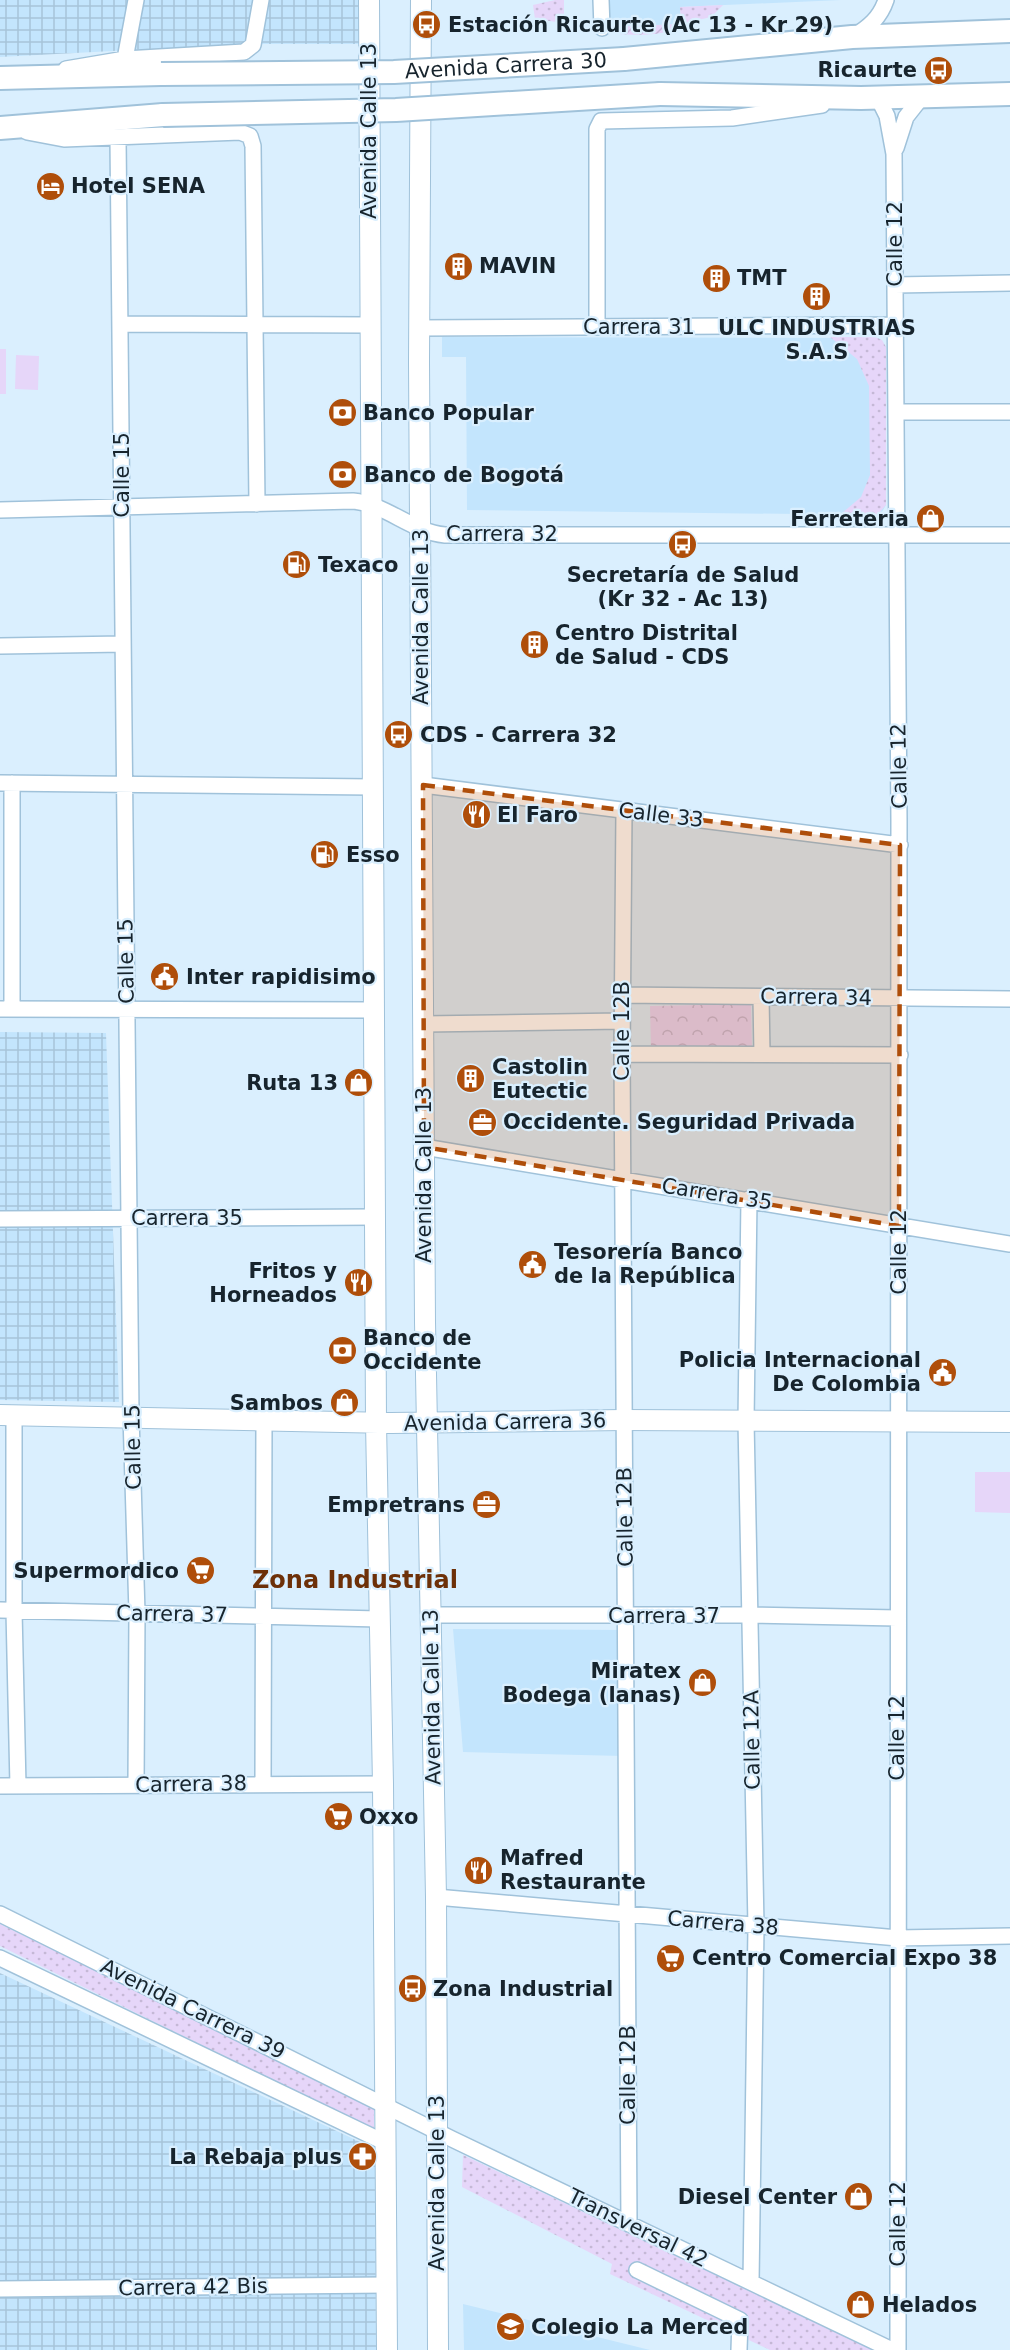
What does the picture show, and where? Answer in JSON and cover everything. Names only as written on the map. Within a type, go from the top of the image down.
[{"type":"highway","name":"Avenida Carrera 30","points":[[0,78],[394,72],[624,59],[852,37],[1010,31]]},
{"type":"highway","name":"Avenida Carrera 30","points":[[0,128],[163,115],[396,110],[660,94],[869,98],[1010,94]]},
{"type":"main road","name":"Avenida Calle 13","points":[[369,0],[376,1423],[383,1784],[387,2350]]},
{"type":"main road","name":"Avenida Calle 13","points":[[421,0],[419,328],[423,1024],[427,1423],[436,1897],[438,2350]]},
{"type":"main road","name":"Avenida Carrera 36","points":[[7,1415],[376,1423],[624,1420],[1010,1422]]},
{"type":"street","points":[[125,59],[136,0]]},
{"type":"street","points":[[34,77],[67,68],[125,59],[242,53],[253,45],[261,0]]},
{"type":"street","points":[[601,0],[602,28]]},
{"type":"street","points":[[852,37],[874,22],[886,0]]},
{"type":"street","points":[[597,327],[597,129],[601,121],[732,118],[869,98]]},
{"type":"street","name":"Calle 12","points":[[869,98],[887,116],[894,154],[900,845],[897,1618],[898,2350]]},
{"type":"street","name":"Calle 12","points":[[894,154],[903,123],[921,98]]},
{"type":"street","points":[[0,128],[64,139],[240,132],[250,136],[253,146],[257,504]]},
{"type":"street","name":"Calle 15","points":[[118,138],[131,1218],[131,1416],[137,1613],[136,1785]]},
{"type":"street","points":[[895,285],[1010,283]]},
{"type":"street","points":[[121,324],[369,325]]},
{"type":"street","name":"Carrera 31","points":[[419,328],[896,325]]},
{"type":"street","points":[[896,412],[1010,412]]},
{"type":"street","name":"Carrera 32","points":[[0,510],[353,501],[371,505],[421,528],[445,535],[1010,535]]},
{"type":"street","points":[[0,646],[123,644]]},
{"type":"street","points":[[372,786],[6,783],[6,1009],[373,1010]]},
{"type":"street","name":"Calle 33","points":[[423,786],[900,845]]},
{"type":"street","name":"Calle 12B","points":[[624,810],[621,1021],[629,2224]]},
{"type":"street","name":"Carrera 34","points":[[621,995],[1010,999]]},
{"type":"street","points":[[761,997],[762,1054]]},
{"type":"street","points":[[423,1024],[621,1021]]},
{"type":"street","points":[[622,1054],[900,1054]]},
{"type":"street","name":"Carrera 35","points":[[424,1147],[623,1178],[1010,1244]]},
{"type":"street","name":"Calle 12A","points":[[749,1199],[746,1421],[748,1615],[756,1926],[751,2282]]},
{"type":"street","name":"Carrera 35","points":[[0,1218],[375,1217]]},
{"type":"street","points":[[7,1415],[7,1611],[18,1786]]},
{"type":"street","points":[[263,1783],[264,1419]]},
{"type":"street","name":"Carrera 37","points":[[7,1611],[380,1619]]},
{"type":"street","name":"Carrera 37","points":[[430,1615],[748,1615],[897,1618]]},
{"type":"street","name":"Carrera 38","points":[[0,1786],[383,1784]]},
{"type":"street","name":"Carrera 38","points":[[436,1897],[898,1938],[1010,1936]]},
{"type":"street","name":"Avenida Carrera 39","points":[[0,1914],[386,2105]]},
{"type":"street","name":"Avenida Carrera 39","points":[[0,1958],[386,2143]]},
{"type":"street","name":"Transversal 42","points":[[386,2105],[437,2132],[892,2350]]},
{"type":"street","name":"Transversal 42","points":[[637,2270],[740,2320],[740,2350]]},
{"type":"street","name":"Carrera 42 Bis","points":[[0,2289],[386,2285]]},
{"type":"highlighted area","points":[[423,785],[900,845],[899,1226],[424,1147]]},
{"type":"shaded area","points":[[0,0],[359,0],[360,44],[244,44],[0,57]]},
{"type":"shaded area","points":[[608,0],[841,0],[680,7],[681,24],[609,27]]},
{"type":"shaded area","points":[[442,337],[879,338],[886,347],[886,505],[882,512],[874,515],[467,510],[466,357],[442,357]]},
{"type":"shaded area","points":[[0,1032],[106,1033],[119,1402],[0,1400]]},
{"type":"shaded area","points":[[453,1629],[623,1630],[623,1756],[463,1752]]},
{"type":"shaded area","points":[[0,1973],[375,2149],[376,2350],[0,2350]]},
{"type":"shaded area","name":"Colegio La Merced","points":[[463,2304],[650,2350],[464,2350]]},
{"type":"green space","points":[[564,0],[564,23],[535,19],[533,5]]},
{"type":"green space","points":[[723,5],[711,17],[681,24],[680,7]]},
{"type":"green space","points":[[681,24],[668,31],[642,35],[618,34],[609,27]]},
{"type":"green space","points":[[830,337],[875,337],[882,340],[886,347],[886,505],[878,514],[841,514],[861,497],[870,475],[869,386],[857,359]]},
{"type":"green space","points":[[0,349],[6,349],[6,394],[0,394]]},
{"type":"green space","points":[[16,355],[39,356],[38,390],[15,389]]},
{"type":"green space","points":[[751,1004],[752,1047],[651,1048],[650,1006]]},
{"type":"green space","points":[[975,1472],[1010,1472],[1010,1513],[975,1512]]},
{"type":"green space","points":[[0,1924],[374,2106],[374,2130],[0,1946]]},
{"type":"green space","points":[[463,2155],[874,2350],[770,2350],[610,2274],[612,2264],[462,2187]]},
{"type":"place","name":"Estación Ricaurte (Ac 13 - Kr 29)","points":[[427,25]]},
{"type":"place","name":"Ricaurte","points":[[938,70]]},
{"type":"place","name":"Hotel SENA","points":[[50,186]]},
{"type":"place","name":"MAVIN","points":[[458,266]]},
{"type":"place","name":"TMT","points":[[716,278]]},
{"type":"place","name":"ULC INDUSTRIAS S.A.S","points":[[817,297]]},
{"type":"place","name":"Banco Popular","points":[[342,413]]},
{"type":"place","name":"Banco de Bogotá","points":[[343,475]]},
{"type":"place","name":"Ferreteria","points":[[930,519]]},
{"type":"place","name":"Secretaría de Salud (Kr 32 - Ac 13)","points":[[683,544]]},
{"type":"place","name":"Texaco","points":[[297,565]]},
{"type":"place","name":"Centro Distrital de Salud - CDS","points":[[534,645]]},
{"type":"place","name":"CDS - Carrera 32","points":[[399,735]]},
{"type":"place","name":"El Faro","points":[[476,815]]},
{"type":"place","name":"Esso","points":[[325,855]]},
{"type":"place","name":"Inter rapidisimo","points":[[165,977]]},
{"type":"place","name":"Castolin Eutectic","points":[[471,1079]]},
{"type":"place","name":"Ruta 13","points":[[359,1083]]},
{"type":"place","name":"Occidente. Seguridad Privada","points":[[482,1122]]},
{"type":"place","name":"Tesorería Banco de la República","points":[[533,1264]]},
{"type":"place","name":"Fritos y Horneados","points":[[358,1283]]},
{"type":"place","name":"Banco de Occidente","points":[[342,1350]]},
{"type":"place","name":"Policia Internacional De Colombia","points":[[942,1372]]},
{"type":"place","name":"Sambos","points":[[344,1403]]},
{"type":"place","name":"Empretrans","points":[[486,1505]]},
{"type":"place","name":"Supermordico","points":[[200,1571]]},
{"type":"place","name":"Miratex Bodega (lanas)","points":[[702,1683]]},
{"type":"place","name":"Oxxo","points":[[338,1817]]},
{"type":"place","name":"Mafred Restaurante","points":[[479,1870]]},
{"type":"place","name":"Centro Comercial Expo 38","points":[[671,1958]]},
{"type":"place","name":"Zona Industrial","points":[[412,1989]]},
{"type":"place","name":"La Rebaja plus","points":[[363,2157]]},
{"type":"place","name":"Diesel Center","points":[[858,2197]]},
{"type":"place","name":"Helados","points":[[861,2305]]},
{"type":"place","name":"Colegio La Merced","points":[[510,2327]]},
{"type":"district","name":"Zona Industrial","points":[[355,1580]]}]
